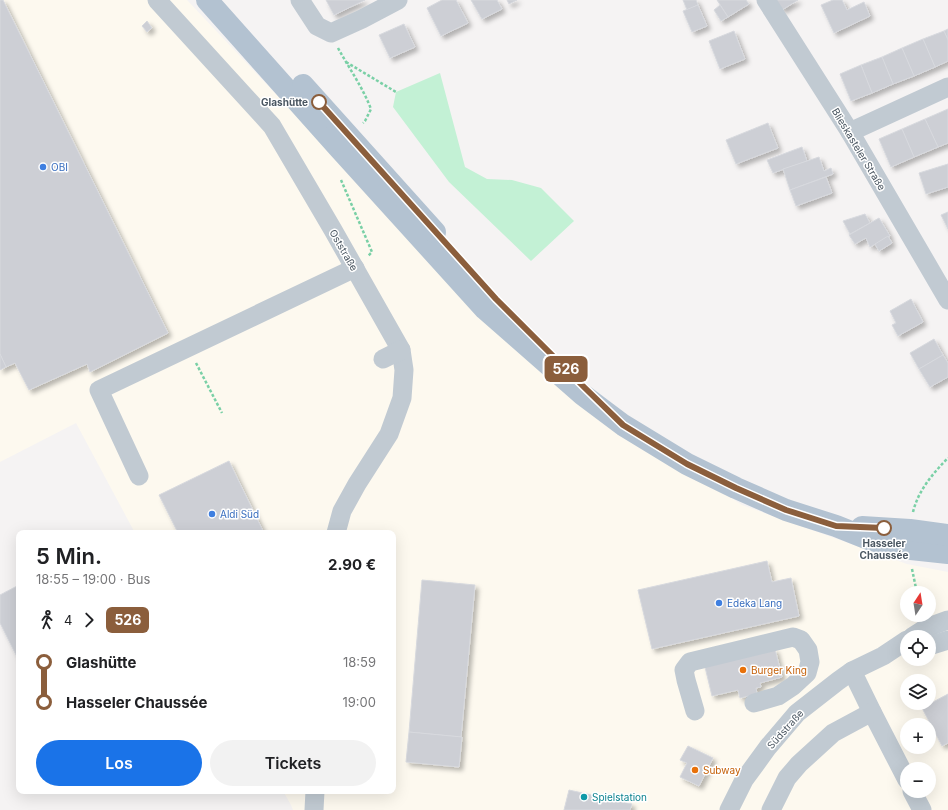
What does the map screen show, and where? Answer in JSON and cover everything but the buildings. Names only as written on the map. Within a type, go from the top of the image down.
[{"type":"main road","points":[[206,0],[485,309],[583,395],[623,425],[687,464],[786,510],[836,526],[871,540],[911,549],[948,553]]},
{"type":"main road","points":[[226,0],[496,299],[623,425]]},
{"type":"main road","points":[[836,526],[910,530],[948,535]]},
{"type":"street","name":"Oststraße","points":[[157,0],[272,126],[401,350],[404,370],[402,398],[390,434],[342,511],[337,530]]},
{"type":"street","points":[[300,0],[317,26],[331,33],[398,0]]},
{"type":"street","name":"Blieskasteler Straße","points":[[766,0],[850,132],[948,300]]},
{"type":"street","points":[[850,132],[948,87]]},
{"type":"street","points":[[139,476],[100,390],[355,268]]},
{"type":"street","points":[[383,358],[401,350]]},
{"type":"street","points":[[923,630],[948,620]]},
{"type":"street","points":[[695,711],[684,670],[690,662],[793,637],[801,640],[808,650],[810,662],[807,672],[793,686],[778,696],[754,703]]},
{"type":"street","points":[[936,644],[948,640]]},
{"type":"street","name":"Südstraße","points":[[729,810],[744,780],[768,746],[797,713],[852,671],[882,656],[900,644]]},
{"type":"street","name":"Südstraße","points":[[882,656],[900,652]]},
{"type":"street","points":[[852,671],[900,766]]},
{"type":"street","points":[[771,810],[787,778],[799,764],[833,733],[872,712]]},
{"type":"street","points":[[314,810],[315,794]]},
{"type":"street","points":[[916,798],[922,810]]},
{"type":"path","points":[[345,62],[396,92]]},
{"type":"path","points":[[188,348],[222,413]]},
{"type":"shaded area","points":[[0,0],[187,0],[545,376],[742,505],[907,564],[948,572],[948,810],[293,810],[285,794],[396,794],[396,530],[133,530],[76,423],[0,462]]},
{"type":"green space","points":[[440,73],[465,167],[487,179],[512,180],[541,188],[574,221],[531,261],[449,182],[393,107],[396,92]]},
{"type":"bus line","name":"526","points":[[319,102],[496,299],[623,425],[687,464],[786,510],[836,526],[884,528]]},
{"type":"place","name":"Glashütte","points":[[319,102]]},
{"type":"place","name":"OBI","points":[[43,167]]},
{"type":"place","name":"Aldi Süd","points":[[212,514]]},
{"type":"place","name":"Hasseler Chaussée","points":[[884,528]]},
{"type":"place","name":"Edeka Lang","points":[[719,603]]},
{"type":"place","name":"Burger King","points":[[743,670]]},
{"type":"place","name":"Subway","points":[[695,770]]},
{"type":"place","name":"Spielstation","points":[[584,797]]}]
